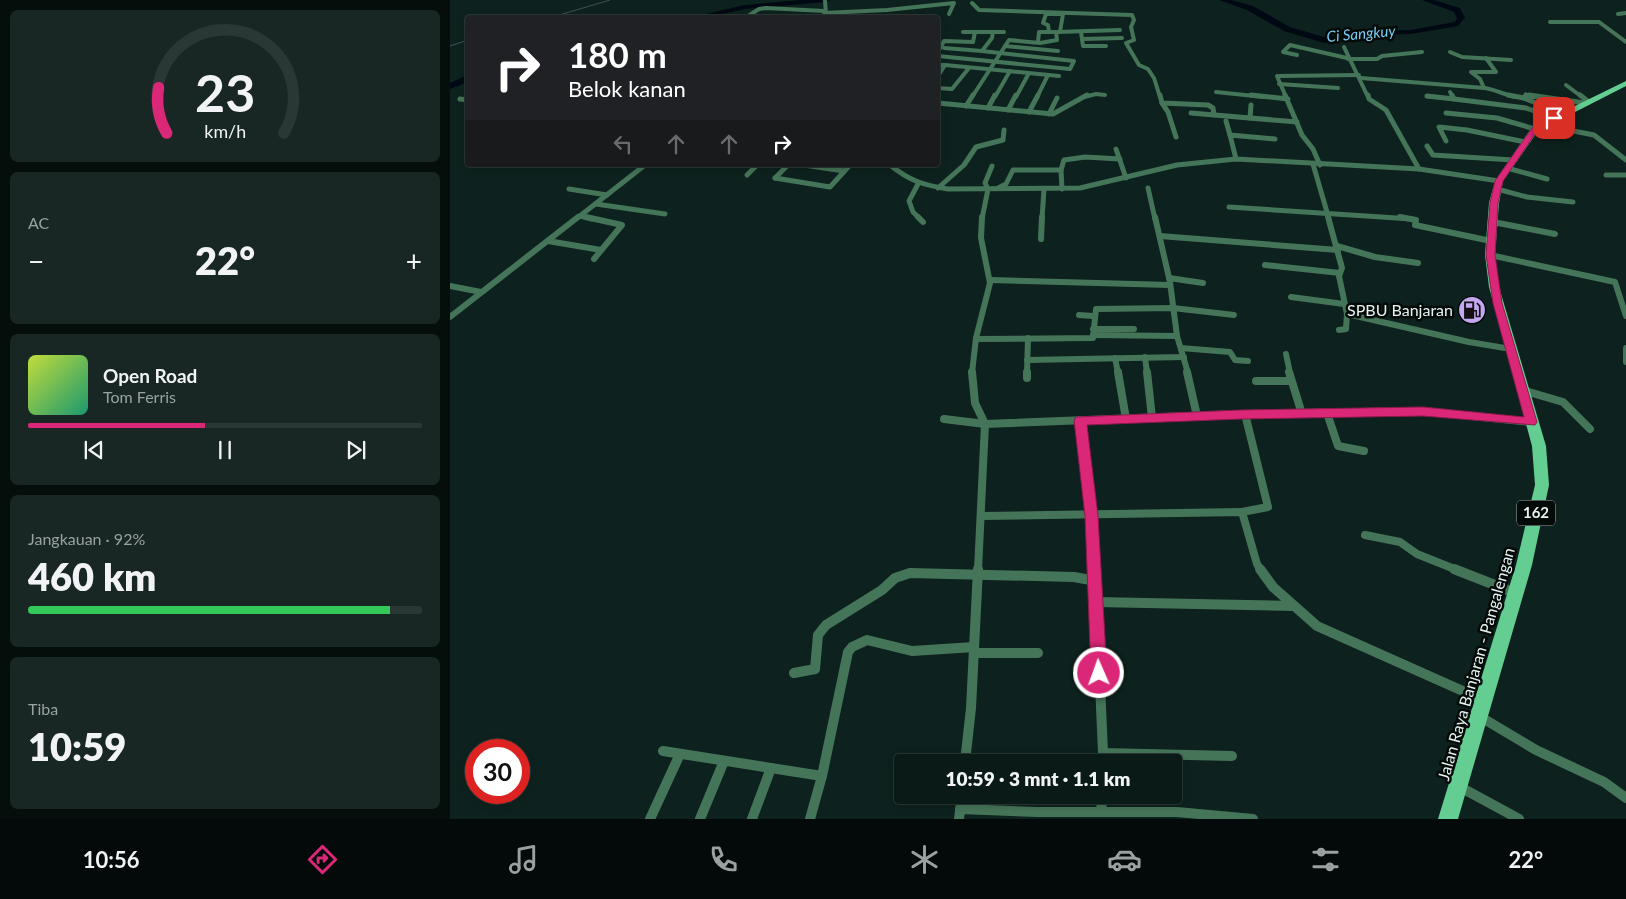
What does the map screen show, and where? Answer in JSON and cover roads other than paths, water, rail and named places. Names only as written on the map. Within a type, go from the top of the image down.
[{"type":"main road","name":"Jalan Raya Banjaran - Pangalengan","points":[[1448,819],[1460,787],[1515,594],[1542,485],[1539,446],[1494,287],[1491,248],[1498,185],[1507,168],[1538,127],[1626,83]]},
{"type":"street","points":[[825,0],[824,10],[827,15]]},
{"type":"street","points":[[972,3],[979,10],[1132,15],[1134,20],[1131,33],[1134,40],[1126,43],[1139,65],[1148,69],[1156,83],[1176,138]]},
{"type":"street","points":[[750,15],[766,8],[855,12],[954,4],[949,14]]},
{"type":"street","points":[[1618,14],[1626,13]]},
{"type":"street","points":[[966,106],[1009,40],[1055,42],[1063,14],[1046,14],[1044,23],[1048,25],[1049,32]]},
{"type":"street","points":[[1550,22],[1599,22],[1626,42]]},
{"type":"street","points":[[1038,42],[1039,32],[1120,30],[1123,39],[1082,38]]},
{"type":"street","points":[[963,32],[1004,32]]},
{"type":"street","points":[[940,50],[944,41],[973,42],[975,32]]},
{"type":"street","points":[[982,52],[992,38],[993,32]]},
{"type":"street","points":[[1081,32],[1083,46],[1106,46]]},
{"type":"street","points":[[1297,55],[1283,52],[1290,45],[1347,58],[1377,59],[1382,56],[1422,52]]},
{"type":"street","points":[[1005,46],[1058,51]]},
{"type":"street","points":[[1344,47],[1347,58],[1366,87],[1369,99],[1386,110],[1418,169]]},
{"type":"street","points":[[940,54],[1070,69],[1074,61],[944,48]]},
{"type":"street","points":[[1450,52],[1455,56],[1511,60]]},
{"type":"street","points":[[1468,57],[1478,71]]},
{"type":"street","points":[[1485,88],[1480,79],[1471,72],[1496,72],[1486,58]]},
{"type":"street","points":[[940,65],[1059,76]]},
{"type":"street","points":[[940,73],[945,65]]},
{"type":"street","points":[[940,88],[952,90],[969,68]]},
{"type":"street","points":[[988,108],[1010,72]]},
{"type":"street","points":[[1008,110],[1028,73]]},
{"type":"street","points":[[1029,112],[1048,75]]},
{"type":"street","points":[[1340,330],[1346,329],[1347,314],[1340,274],[1342,268],[1326,213],[1316,165],[1288,98],[1277,77],[1360,76],[1404,80],[1416,84],[1485,88],[1499,90],[1505,96],[1524,98],[1563,114]]},
{"type":"street","points":[[1280,84],[1338,88]]},
{"type":"street","points":[[1566,85],[1587,103]]},
{"type":"street","points":[[1216,92],[1288,98]]},
{"type":"street","points":[[1450,92],[1454,99]]},
{"type":"street","points":[[940,103],[1049,114],[1060,112],[1085,95],[1105,95]]},
{"type":"street","points":[[1524,98],[1526,95],[1587,103]]},
{"type":"street","points":[[1427,96],[1526,108],[1554,118]]},
{"type":"street","points":[[1049,114],[1057,98]]},
{"type":"street","points":[[460,99],[465,100]]},
{"type":"street","points":[[1162,103],[1208,105],[1213,108],[1214,114]]},
{"type":"street","points":[[1250,118],[1251,105]]},
{"type":"street","points":[[1191,113],[1297,122]]},
{"type":"street","points":[[1446,113],[1497,118],[1598,137],[1626,160]]},
{"type":"street","points":[[1226,121],[1236,159]]},
{"type":"street","points":[[1446,142],[1438,127],[1467,130],[1525,142]]},
{"type":"street","points":[[938,188],[964,165],[976,147],[1003,140],[1004,130]]},
{"type":"street","points":[[1230,135],[1275,139]]},
{"type":"street","points":[[1427,146],[1433,155],[1513,160]]},
{"type":"street","points":[[1116,149],[1126,178]]},
{"type":"street","points":[[1619,154],[1626,154]]},
{"type":"street","points":[[1062,189],[1061,170],[1064,160],[1070,158],[1104,157],[1120,159]]},
{"type":"street","points":[[895,167],[907,179],[918,184],[938,188],[1062,189],[1092,186],[1177,165],[1236,159],[1316,165],[1418,169],[1498,185],[1527,197],[1573,202]]},
{"type":"street","points":[[992,166],[985,182],[992,189]]},
{"type":"street","points":[[450,317],[642,167]]},
{"type":"street","points":[[747,175],[755,167]]},
{"type":"street","points":[[786,167],[775,178],[830,187],[842,169],[823,167]]},
{"type":"street","points":[[1507,168],[1548,179]]},
{"type":"street","points":[[966,754],[979,576],[986,424],[978,413],[974,390],[976,339],[990,280],[981,237],[984,204],[992,189],[1006,184],[1013,170],[1061,170]]},
{"type":"street","points":[[1606,175],[1626,175]]},
{"type":"street","points":[[918,184],[908,201],[913,212],[922,222]]},
{"type":"street","points":[[1148,188],[1160,236],[1177,336],[1184,356],[1197,416]]},
{"type":"street","points":[[569,189],[607,194]]},
{"type":"street","points":[[1041,239],[1044,189]]},
{"type":"street","points":[[596,204],[666,214]]},
{"type":"street","points":[[1229,207],[1414,219],[1417,222],[1415,225],[1615,282],[1626,316]]},
{"type":"street","points":[[580,216],[622,225],[594,259]]},
{"type":"street","points":[[1493,222],[1555,234]]},
{"type":"street","points":[[1160,236],[1337,248],[1375,257],[1418,263]]},
{"type":"street","points":[[548,241],[601,250]]},
{"type":"street","points":[[1265,265],[1340,274]]},
{"type":"street","points":[[990,280],[1203,283]]},
{"type":"street","points":[[450,286],[481,292]]},
{"type":"street","points":[[1291,297],[1344,304]]},
{"type":"street","points":[[976,339],[1093,338],[1093,316],[1096,308],[1173,308],[1234,315]]},
{"type":"street","points":[[1347,314],[1389,325],[1511,349]]},
{"type":"street","points":[[1079,315],[1093,316]]},
{"type":"street","points":[[1093,332],[1134,329]]},
{"type":"street","points":[[1093,332],[1177,336]]},
{"type":"street","points":[[1027,378],[1028,338]]},
{"type":"street","points":[[1181,348],[1230,352],[1235,360],[1248,361]]},
{"type":"street","points":[[1626,348],[1626,362]]},
{"type":"street","points":[[1286,354],[1291,381],[1302,414]]},
{"type":"street","points":[[1028,360],[1184,356]]},
{"type":"street","points":[[1145,357],[1152,418]]},
{"type":"street","points":[[1115,358],[1126,419]]},
{"type":"street","points":[[1256,380],[1291,381]]},
{"type":"street","points":[[1522,390],[1563,402],[1590,429]]},
{"type":"street","points":[[944,419],[986,424],[1246,414],[1423,411],[1531,422]]},
{"type":"street","points":[[1327,413],[1338,446],[1364,451]]},
{"type":"street","points":[[981,516],[1091,516],[1242,512],[1267,509],[1254,442],[1246,414]]},
{"type":"street","points":[[1080,420],[1096,580],[1102,754]]},
{"type":"street","points":[[1242,512],[1257,564],[1273,587],[1317,626],[1484,700]]},
{"type":"street","points":[[1365,535],[1400,542],[1417,554],[1515,594]]},
{"type":"street","points":[[794,673],[808,672],[815,668],[818,635],[826,625],[882,590],[895,578],[910,573],[1074,577],[1096,580]]},
{"type":"street","points":[[1096,602],[1294,606]]},
{"type":"street","points":[[810,819],[822,776],[848,652],[852,647],[867,640],[912,651],[974,650],[1038,653]]},
{"type":"street","points":[[1479,716],[1536,750],[1604,782],[1619,795],[1626,798]]},
{"type":"street","points":[[663,751],[822,776]]},
{"type":"street","points":[[650,819],[680,754]]},
{"type":"street","points":[[1182,757],[1232,756]]},
{"type":"street","points":[[700,819],[724,761]]},
{"type":"street","points":[[752,819],[771,768]]},
{"type":"street","points":[[1460,787],[1502,812],[1519,819]]},
{"type":"street","points":[[1101,804],[1102,810]]},
{"type":"street","points":[[960,814],[996,811],[1102,810],[1226,814],[1253,819]]},
{"type":"waterway","points":[[559,15],[610,0]]},
{"type":"waterway","name":"Ci Sangkuy","points":[[706,15],[745,7],[827,0]]},
{"type":"waterway","name":"Ci Sangkuy","points":[[1223,0],[1250,8],[1287,29],[1324,40],[1368,33],[1411,32],[1458,24],[1461,18],[1457,10],[1426,0]]},
{"type":"waterway","points":[[450,46],[465,41]]},
{"type":"waterway","name":"Ci Sangkuy","points":[[450,86],[465,79]]},
{"type":"place","name":"SPBU Banjaran","points":[[1472,310]]}]
